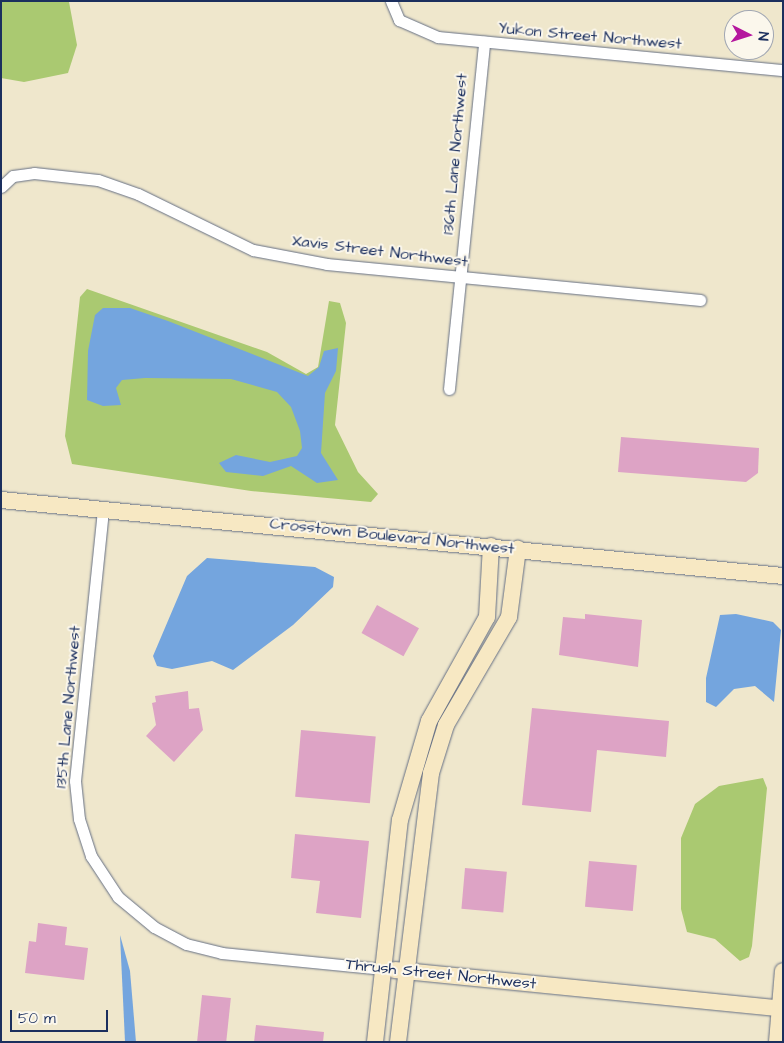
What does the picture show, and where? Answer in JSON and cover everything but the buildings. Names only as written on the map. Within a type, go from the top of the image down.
[{"type":"street","name":"Yukon Street Northwest","points":[[391,1],[399,20],[438,37],[783,70]]},
{"type":"street","name":"136th Lane Northwest","points":[[449,389],[484,42]]},
{"type":"street","name":"Xavis Street Northwest","points":[[1,187],[13,176],[34,173],[98,180],[253,250],[327,264],[700,300]]},
{"type":"street","name":"Crosstown Boulevard Northwest","points":[[1,500],[491,546],[783,576]]},
{"type":"street","name":"135th Lane Northwest","points":[[103,510],[75,781],[79,819],[91,856],[118,897]]},
{"type":"street","points":[[375,1042],[406,797],[429,722],[486,617],[491,546]]},
{"type":"street","points":[[398,1042],[425,801],[446,725],[482,669],[509,617],[518,549]]},
{"type":"street","points":[[464,659],[482,669]]},
{"type":"street","points":[[406,797],[425,801]]},
{"type":"street","name":"Thrush Street Northwest","points":[[118,897],[154,927],[188,945],[222,953],[779,1008]]},
{"type":"street","points":[[777,1042],[783,971]]},
{"type":"green space","points":[[1,1],[69,2],[77,45],[68,73],[24,82],[1,78]]},
{"type":"green space","points":[[87,289],[267,352],[306,374],[318,367],[329,301],[340,303],[346,323],[335,425],[358,472],[378,494],[371,502],[251,491],[72,464],[65,436],[80,297]]},
{"type":"green space","points":[[763,778],[767,788],[752,946],[749,957],[740,961],[715,939],[687,932],[681,909],[681,838],[695,804],[719,786]]},
{"type":"water","points":[[103,308],[130,308],[308,376],[319,367],[324,351],[338,348],[336,371],[325,393],[321,453],[338,480],[317,483],[291,466],[263,476],[226,472],[219,463],[236,455],[270,462],[297,456],[302,448],[300,431],[291,407],[277,392],[231,379],[145,378],[122,380],[116,388],[121,405],[103,406],[87,400],[88,351],[95,315]]},
{"type":"water","points":[[207,558],[315,567],[334,577],[333,587],[293,625],[233,670],[212,661],[172,669],[157,666],[153,656],[187,576]]},
{"type":"water","points":[[736,614],[773,622],[781,630],[774,702],[755,686],[734,689],[716,707],[706,702],[706,678],[720,615]]},
{"type":"water","points":[[120,935],[130,971],[136,1042],[125,1042]]}]
